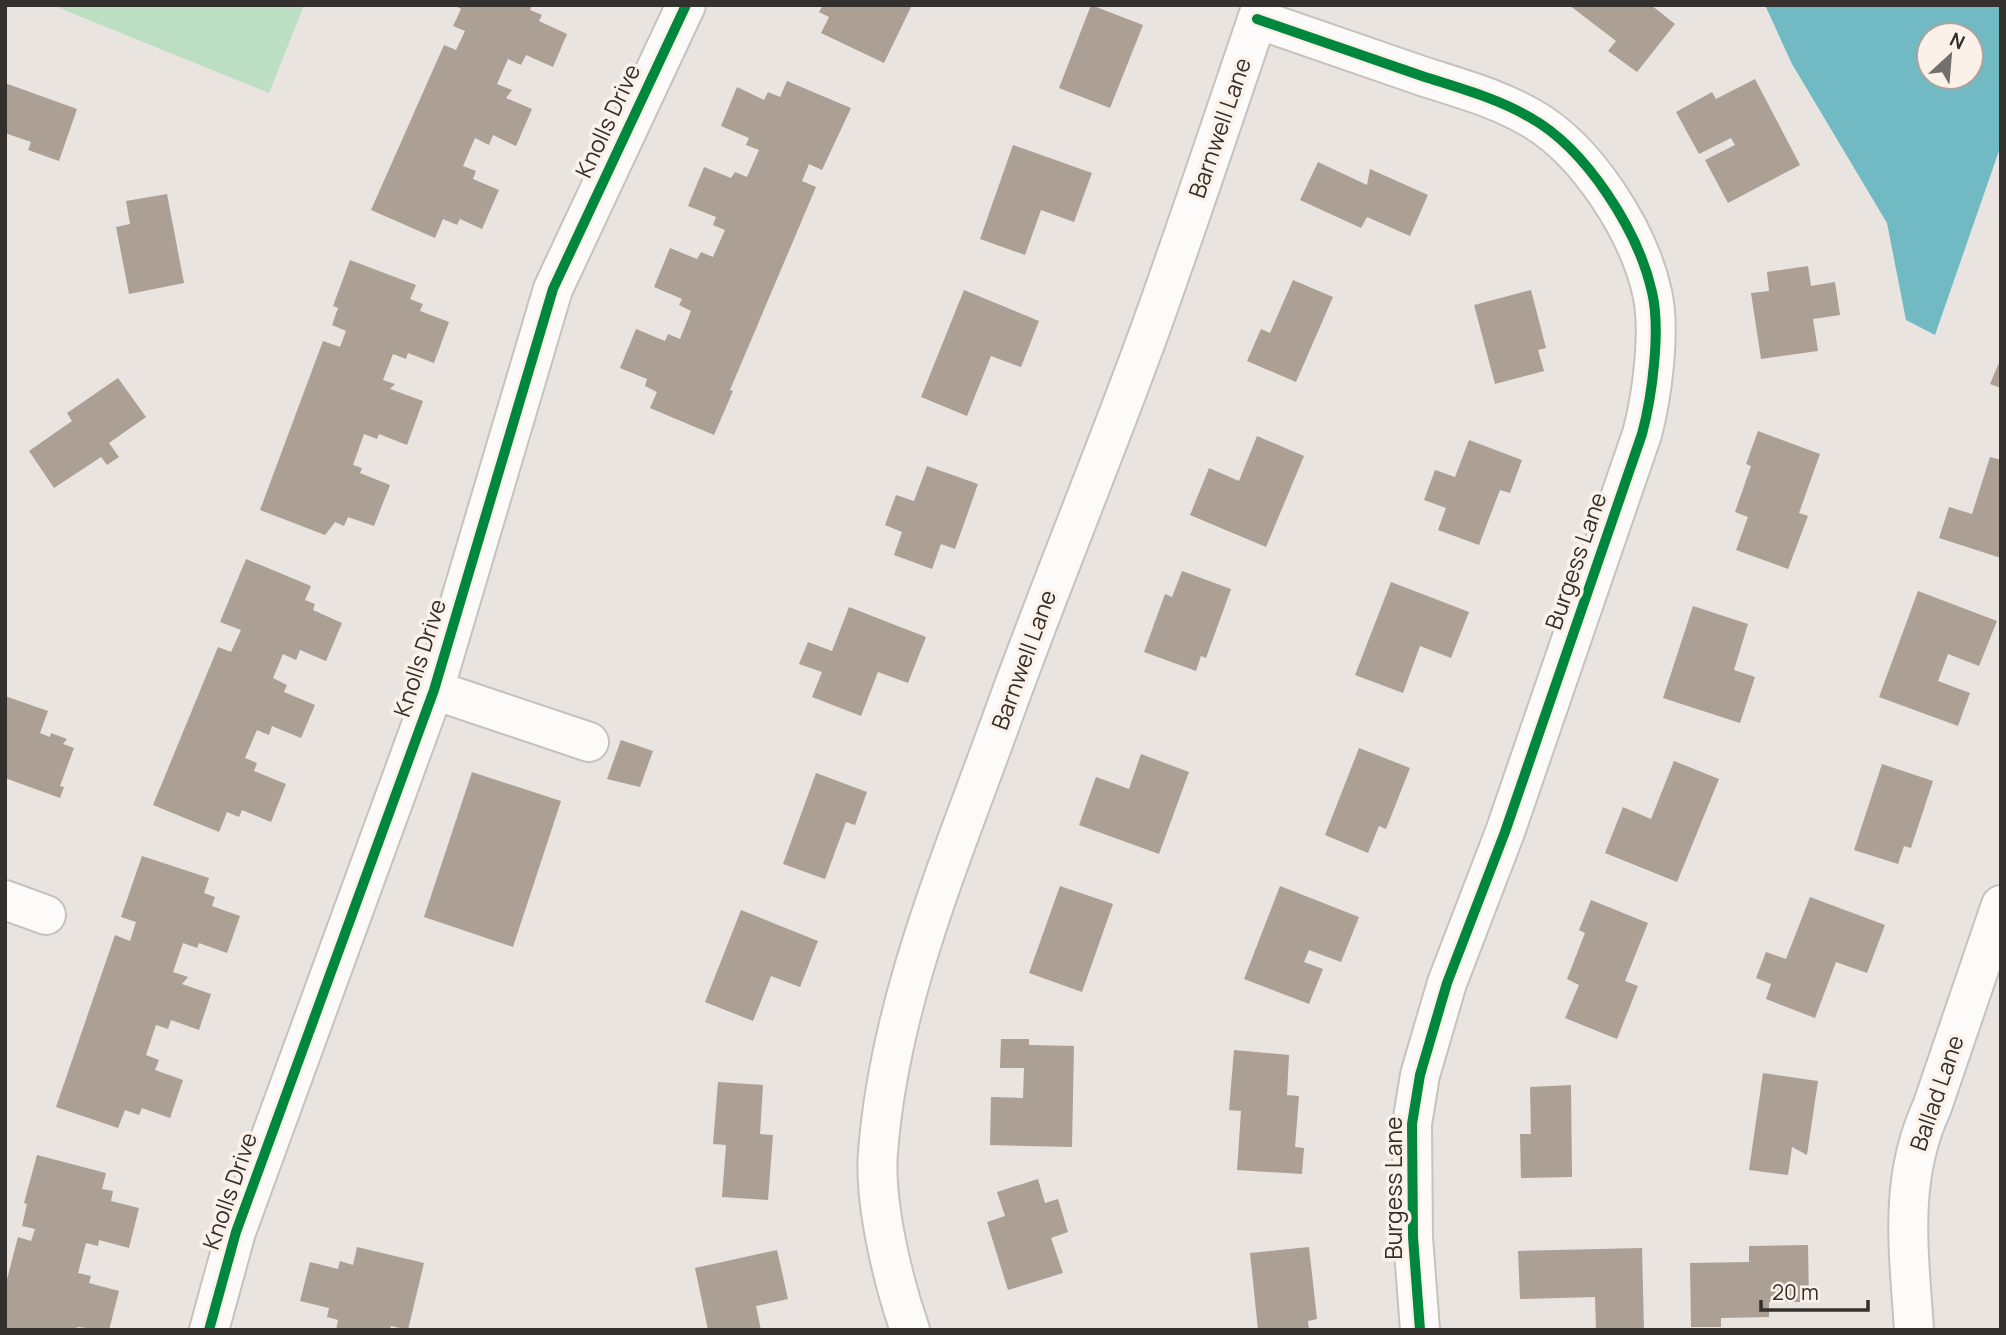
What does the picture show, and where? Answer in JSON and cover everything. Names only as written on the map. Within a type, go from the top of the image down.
[{"type":"street","name":"Knolls Drive","points":[[209,1330],[236,1232],[434,690],[553,289],[686,5]]},
{"type":"street","name":"Barnwell Lane","points":[[910,1330],[892,1270],[878,1183],[878,1155],[896,1032],[917,955],[1046,598],[1150,331],[1259,12]]},
{"type":"street","name":"Burgess Lane","points":[[1259,12],[1497,101],[1556,135],[1575,151],[1615,208],[1643,261],[1653,294],[1651,401],[1642,434],[1505,832],[1447,982],[1420,1076],[1412,1124],[1413,1237],[1420,1330]]},
{"type":"street","points":[[434,690],[589,742]]},
{"type":"street","points":[[5,900],[46,915]]},
{"type":"street","name":"Ballad Lane","points":[[1914,1330],[1906,1205],[1919,1135],[1932,1107],[2001,905]]},
{"type":"green space","points":[[52,5],[304,5],[269,93]]},
{"type":"water","points":[[1765,5],[2001,5],[2001,145],[1935,335],[1906,320],[1887,223],[1792,64]]},
{"type":"building","points":[[454,5],[532,5],[530,10],[542,15],[539,21],[567,34],[553,67],[526,55],[521,65],[508,59],[497,84],[512,90],[506,98],[532,109],[516,146],[493,135],[489,145],[475,138],[463,166],[476,171],[473,179],[499,190],[482,229],[460,219],[457,225],[443,219],[435,238],[371,210],[444,45],[456,50],[465,31],[453,26],[461,9]]},
{"type":"building","points":[[823,5],[912,5],[884,63],[821,33],[829,17],[819,12]]},
{"type":"building","points":[[1091,5],[1143,25],[1110,108],[1059,88]]},
{"type":"building","points":[[1569,5],[1651,5],[1675,24],[1637,72],[1608,51],[1616,41]]},
{"type":"building","points":[[1755,79],[1800,165],[1728,203],[1705,160],[1735,145],[1731,138],[1699,154],[1676,112],[1712,92],[1716,99]]},
{"type":"building","points":[[787,81],[851,108],[822,170],[809,164],[802,181],[816,187],[730,390],[733,391],[714,435],[650,408],[657,392],[645,386],[647,379],[620,368],[636,329],[665,341],[668,334],[680,339],[691,311],[679,305],[682,299],[654,287],[670,248],[697,259],[701,252],[713,257],[725,230],[713,225],[716,217],[688,206],[704,167],[731,178],[735,172],[747,177],[759,150],[746,145],[749,138],[721,126],[737,87],[764,100],[768,92],[780,97]]},
{"type":"building","points":[[5,83],[77,109],[59,161],[28,150],[31,142],[5,133]]},
{"type":"building","points":[[1013,145],[1092,173],[1074,222],[1041,210],[1025,255],[980,239]]},
{"type":"building","points":[[1318,162],[1367,185],[1370,169],[1428,195],[1410,236],[1367,217],[1361,228],[1300,200]]},
{"type":"building","points":[[167,194],[184,283],[129,294],[116,227],[130,224],[126,201]]},
{"type":"building","points":[[350,260],[416,285],[410,299],[423,304],[420,311],[449,322],[434,363],[408,353],[406,359],[393,354],[383,380],[395,384],[390,389],[423,401],[407,445],[379,434],[377,439],[364,434],[353,465],[362,468],[360,473],[390,485],[374,526],[348,517],[344,526],[335,522],[325,535],[260,510],[323,341],[340,347],[346,331],[332,325],[338,308],[333,306]]},
{"type":"building","points":[[1808,266],[1811,286],[1835,282],[1840,315],[1813,319],[1818,351],[1761,359],[1751,293],[1769,291],[1767,272]]},
{"type":"building","points":[[1293,280],[1333,297],[1296,382],[1247,361],[1261,329],[1270,333]]},
{"type":"building","points":[[964,290],[1039,321],[1021,367],[991,356],[967,416],[921,397]]},
{"type":"building","points":[[1531,290],[1546,348],[1538,350],[1544,371],[1495,384],[1474,305]]},
{"type":"building","points":[[2001,358],[2001,388],[1990,384]]},
{"type":"building","points":[[118,378],[146,417],[109,443],[119,457],[107,465],[101,457],[54,488],[29,451],[72,421],[67,413]]},
{"type":"building","points":[[1758,431],[1820,454],[1799,513],[1808,516],[1788,569],[1736,550],[1748,517],[1735,512],[1751,466],[1746,464]]},
{"type":"building","points":[[1257,436],[1304,456],[1266,547],[1190,515],[1209,468],[1239,481]]},
{"type":"building","points":[[1469,440],[1522,460],[1510,493],[1500,490],[1479,545],[1438,530],[1446,508],[1424,500],[1435,470],[1455,477]]},
{"type":"building","points":[[1990,457],[2001,460],[2001,558],[1939,538],[1949,507],[1972,514]]},
{"type":"building","points":[[927,466],[978,484],[955,549],[941,544],[932,569],[894,555],[902,532],[885,525],[896,495],[914,501]]},
{"type":"building","points":[[246,559],[311,586],[305,600],[315,604],[313,610],[342,623],[326,661],[300,650],[296,660],[283,654],[273,678],[287,685],[284,692],[315,705],[301,738],[272,726],[269,735],[257,730],[245,758],[257,763],[254,771],[286,784],[271,822],[242,810],[239,817],[227,812],[219,832],[153,805],[218,647],[231,652],[241,630],[220,622]]},
{"type":"building","points":[[1182,571],[1231,589],[1206,658],[1201,656],[1196,671],[1144,652],[1165,594],[1172,597]]},
{"type":"building","points":[[1391,582],[1469,612],[1451,658],[1420,646],[1403,693],[1355,675]]},
{"type":"building","points":[[1918,591],[1997,621],[1979,666],[1948,654],[1938,681],[1970,693],[1958,726],[1879,697]]},
{"type":"building","points":[[1693,606],[1748,624],[1734,670],[1755,677],[1740,723],[1663,698]]},
{"type":"building","points":[[849,607],[926,637],[908,683],[878,672],[861,716],[812,697],[822,672],[799,664],[808,642],[832,651]]},
{"type":"building","points":[[5,696],[48,711],[40,733],[50,737],[51,733],[67,739],[63,744],[74,748],[60,786],[64,787],[60,798],[5,778]]},
{"type":"building","points":[[621,740],[653,751],[640,787],[607,779]]},
{"type":"building","points":[[1359,748],[1410,768],[1386,829],[1379,826],[1368,853],[1325,835]]},
{"type":"building","points":[[1141,754],[1189,772],[1159,854],[1079,825],[1096,777],[1129,789]]},
{"type":"building","points":[[1674,761],[1719,779],[1677,882],[1605,853],[1623,807],[1651,819]]},
{"type":"building","points":[[1882,764],[1933,781],[1911,848],[1904,846],[1898,864],[1854,850]]},
{"type":"building","points":[[472,772],[561,801],[513,947],[424,917]]},
{"type":"building","points":[[816,773],[867,792],[855,825],[846,822],[825,879],[783,864]]},
{"type":"building","points":[[142,856],[209,878],[204,893],[215,897],[212,906],[240,916],[227,953],[199,943],[197,948],[183,943],[173,972],[188,977],[182,984],[211,994],[199,1030],[171,1020],[168,1029],[156,1025],[146,1055],[159,1060],[155,1070],[183,1080],[170,1118],[142,1108],[139,1115],[125,1110],[118,1128],[56,1107],[115,935],[130,941],[136,922],[121,917]]},
{"type":"building","points":[[1060,886],[1113,904],[1082,992],[1029,973]]},
{"type":"building","points":[[1280,886],[1359,917],[1341,962],[1309,950],[1304,962],[1323,969],[1309,1004],[1244,979]]},
{"type":"building","points":[[1810,897],[1885,925],[1867,973],[1836,962],[1815,1018],[1766,999],[1771,984],[1756,978],[1766,952],[1786,959]]},
{"type":"building","points":[[1591,900],[1648,923],[1625,981],[1638,986],[1617,1039],[1565,1018],[1579,985],[1567,979],[1585,933],[1579,930]]},
{"type":"building","points":[[741,910],[818,941],[800,987],[771,976],[753,1021],[705,1002]]},
{"type":"building","points":[[1001,1039],[1029,1039],[1029,1045],[1074,1046],[1072,1147],[990,1145],[991,1097],[1023,1098],[1024,1068],[1000,1068]]},
{"type":"building","points":[[1234,1050],[1289,1055],[1287,1095],[1299,1096],[1295,1147],[1304,1148],[1302,1174],[1237,1170],[1241,1111],[1229,1110]]},
{"type":"building","points":[[1763,1073],[1818,1081],[1807,1155],[1792,1147],[1788,1175],[1749,1170]]},
{"type":"building","points":[[718,1082],[763,1085],[760,1134],[773,1135],[768,1200],[722,1197],[726,1145],[713,1144]]},
{"type":"building","points":[[1571,1085],[1572,1177],[1521,1178],[1520,1134],[1531,1134],[1530,1087]]},
{"type":"building","points":[[37,1155],[106,1173],[102,1189],[113,1191],[111,1201],[139,1208],[129,1248],[99,1240],[98,1246],[86,1243],[78,1273],[91,1276],[89,1283],[119,1291],[109,1330],[77,1327],[76,1330],[5,1330],[5,1287],[18,1237],[31,1241],[35,1229],[22,1226],[27,1204],[24,1203]]},
{"type":"building","points":[[1038,1179],[1045,1203],[1058,1199],[1068,1232],[1051,1238],[1063,1273],[1008,1290],[987,1222],[1005,1216],[997,1192]]},
{"type":"building","points":[[1808,1245],[1809,1302],[1769,1302],[1769,1317],[1721,1318],[1721,1327],[1691,1327],[1690,1263],[1749,1262],[1749,1246]]},
{"type":"building","points":[[357,1247],[424,1263],[408,1330],[391,1326],[390,1330],[336,1330],[338,1320],[327,1317],[329,1308],[300,1301],[310,1262],[338,1269],[340,1261],[353,1265]]},
{"type":"building","points":[[1309,1247],[1317,1319],[1308,1321],[1309,1330],[1258,1330],[1250,1253]]},
{"type":"building","points":[[1642,1248],[1644,1330],[1596,1330],[1595,1297],[1520,1299],[1518,1251]]},
{"type":"building","points":[[777,1250],[788,1299],[756,1306],[761,1330],[708,1330],[695,1268]]},
{"type":"cycle path","points":[[209,1330],[236,1232],[434,690],[553,289],[686,5]]},
{"type":"cycle path","points":[[1257,19],[1491,99],[1531,118],[1551,132],[1590,170],[1622,218],[1645,268],[1655,307],[1654,363],[1642,434],[1505,832],[1447,983],[1420,1075],[1412,1124],[1413,1237],[1420,1330]]}]
